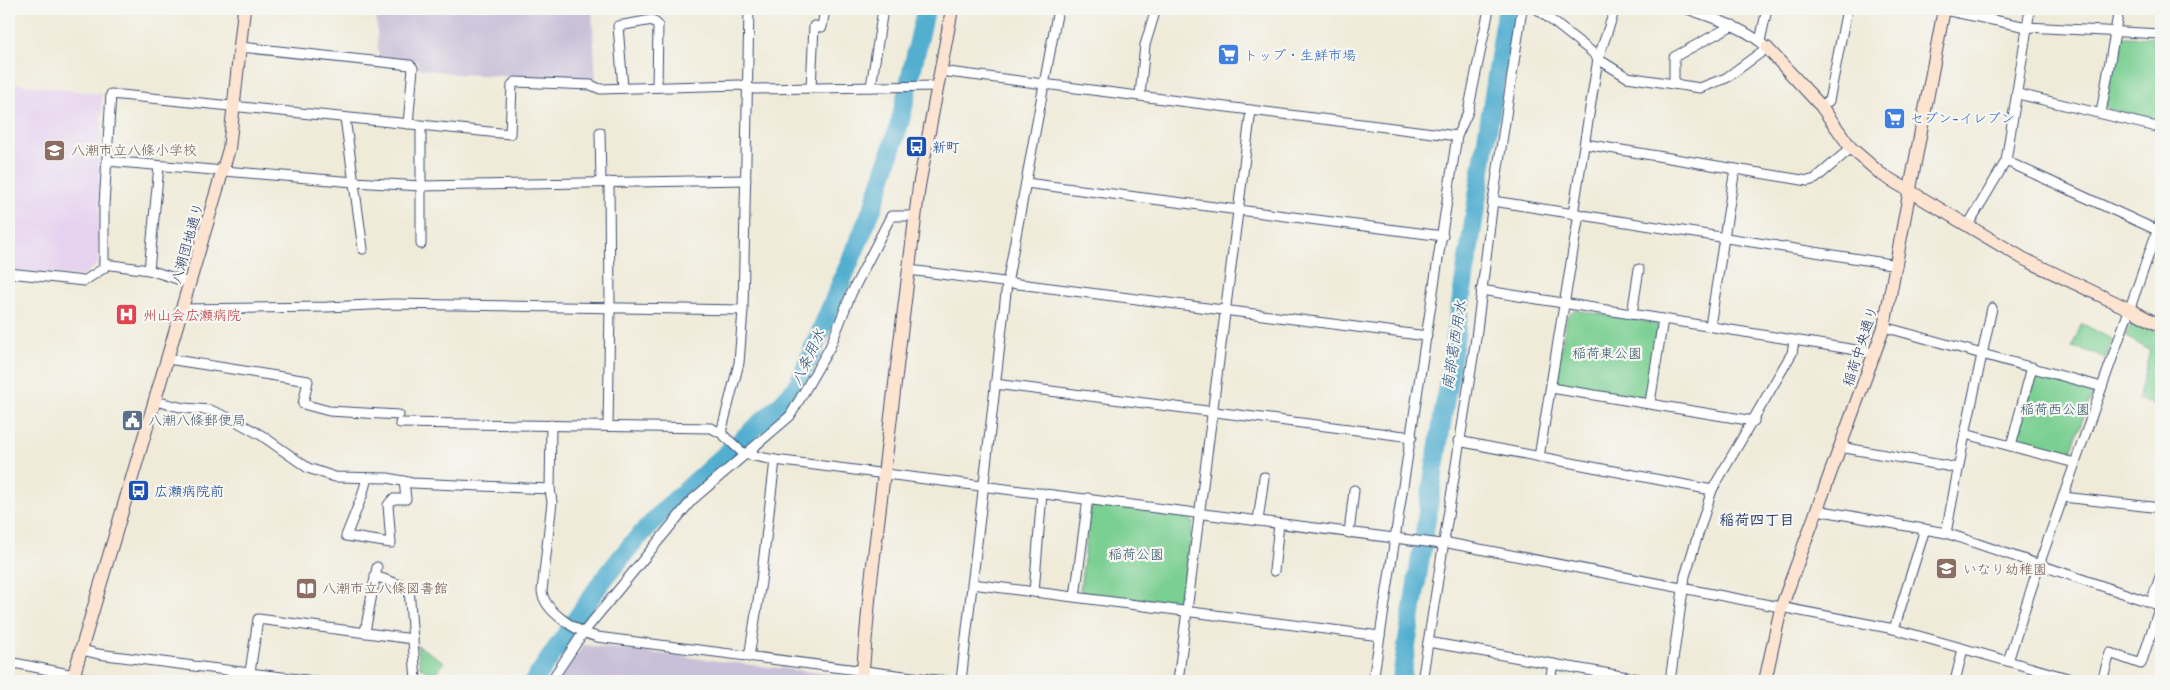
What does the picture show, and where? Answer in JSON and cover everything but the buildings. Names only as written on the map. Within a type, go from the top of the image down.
[{"type":"street","name":"八潮団地通り","points":[[73,678],[229,149],[244,9]]},
{"type":"street","points":[[721,432],[739,363],[743,310],[749,9]]},
{"type":"street","points":[[811,88],[814,26],[822,27],[825,9]]},
{"type":"street","points":[[871,87],[883,9]]},
{"type":"street","points":[[862,676],[870,589],[915,216],[952,9]]},
{"type":"street","points":[[961,681],[982,486],[1007,284],[1058,9]]},
{"type":"street","points":[[1140,95],[1145,45],[1156,9]]},
{"type":"street","points":[[1373,681],[1457,136],[1468,112],[1489,9]]},
{"type":"street","points":[[1422,681],[1522,9]]},
{"type":"street","points":[[1537,9],[1592,52],[1598,59],[1627,77],[1700,88],[1726,78],[1763,45],[1767,9]]},
{"type":"street","points":[[1538,457],[1565,304],[1585,144],[1598,59],[1615,9]]},
{"type":"street","points":[[1687,9],[1733,25],[1763,45],[1821,106],[1851,148],[1881,174],[2043,269],[2161,326]]},
{"type":"street","points":[[1821,106],[1829,102],[1847,9]]},
{"type":"street","points":[[1944,9],[2028,27],[2161,34]]},
{"type":"street","name":"稲荷中央通り","points":[[1765,681],[1781,608],[1884,327],[1911,192],[1944,9]]},
{"type":"street","points":[[1968,225],[2006,161],[2030,9]]},
{"type":"street","points":[[2101,113],[2119,9]]},
{"type":"street","points":[[623,88],[618,26],[652,20],[658,25],[657,87]]},
{"type":"street","points":[[1674,84],[1674,57],[1733,25]]},
{"type":"street","points":[[240,47],[410,65],[413,68],[408,124]]},
{"type":"street","points":[[940,72],[1140,95],[1457,136]]},
{"type":"street","points":[[9,273],[84,281],[104,268],[104,206],[111,94],[510,134],[512,85],[515,82],[591,85],[600,89],[740,85],[754,88],[938,86]]},
{"type":"street","points":[[2018,94],[2161,128]]},
{"type":"street","points":[[1178,681],[1251,110]]},
{"type":"street","points":[[346,118],[363,249]]},
{"type":"street","points":[[421,126],[421,244]]},
{"type":"street","points":[[600,132],[605,182],[610,308],[608,426]]},
{"type":"street","points":[[1585,144],[1808,181],[1815,179],[1851,148]]},
{"type":"street","points":[[107,161],[421,186],[746,180]]},
{"type":"street","points":[[2006,161],[2159,231]]},
{"type":"street","points":[[149,270],[159,166]]},
{"type":"street","points":[[1710,326],[1735,169]]},
{"type":"street","points":[[1026,183],[1443,236]]},
{"type":"street","points":[[1492,201],[1896,265]]},
{"type":"street","points":[[551,681],[583,633],[692,500],[790,416],[830,348],[851,294],[891,216],[902,214],[915,216]]},
{"type":"street","points":[[2008,661],[2039,565],[2159,231],[2161,220]]},
{"type":"street","points":[[104,264],[149,270],[190,283]]},
{"type":"street","points":[[1632,314],[1639,269]]},
{"type":"street","points":[[909,270],[1007,284],[1427,336]]},
{"type":"street","points":[[1481,290],[1875,353]]},
{"type":"street","points":[[183,308],[327,307],[392,304],[743,310]]},
{"type":"street","points":[[1946,533],[1981,354],[1992,308]]},
{"type":"street","points":[[1650,403],[1663,319]]},
{"type":"street","points":[[1884,327],[2102,386]]},
{"type":"street","points":[[1670,681],[1682,588],[1712,490],[1792,353],[1794,341]]},
{"type":"street","points":[[168,359],[308,381],[303,404],[329,411],[399,419],[711,428],[721,432],[744,454],[775,460],[1088,498],[1395,539],[1443,543],[1894,629],[2078,681]]},
{"type":"street","points":[[2011,446],[2032,367]]},
{"type":"street","points":[[995,384],[1412,437]]},
{"type":"street","points":[[1551,388],[1754,420]]},
{"type":"street","points":[[155,401],[184,408],[210,410],[232,419],[261,435],[308,468],[335,477],[388,478],[412,483],[550,489]]},
{"type":"street","points":[[551,424],[550,489],[552,502],[542,591],[543,599],[548,608],[583,633],[597,637],[749,657],[862,676],[944,681]]},
{"type":"street","points":[[1965,434],[2075,463]]},
{"type":"street","points":[[1458,441],[1712,490]]},
{"type":"street","points":[[1840,447],[1958,468]]},
{"type":"street","points":[[749,657],[761,582],[775,460]]},
{"type":"street","points":[[1258,521],[1264,477]]},
{"type":"street","points":[[366,478],[362,496],[346,536],[391,543],[388,505],[393,499],[406,499],[404,481]]},
{"type":"street","points":[[1349,533],[1354,490]]},
{"type":"street","points":[[1034,592],[1042,493]]},
{"type":"street","points":[[2063,496],[2161,508]]},
{"type":"street","points":[[1075,597],[1088,498]]},
{"type":"street","points":[[1817,510],[1946,533],[2161,606],[2141,664],[2110,653],[2102,681]]},
{"type":"street","points":[[1274,571],[1280,524]]},
{"type":"street","points":[[1894,629],[1924,529]]},
{"type":"street","points":[[365,632],[376,572],[409,588],[416,681]]},
{"type":"street","points":[[2151,602],[2161,574]]},
{"type":"street","points":[[972,584],[1380,636]]},
{"type":"street","points":[[250,672],[258,619],[413,639]]},
{"type":"street","points":[[1428,642],[1650,681]]},
{"type":"street","points":[[1955,681],[1963,649]]},
{"type":"street","points":[[82,650],[98,654],[314,681]]},
{"type":"street","points":[[9,662],[73,678],[102,681]]},
{"type":"street","points":[[1550,681],[1553,664]]},
{"type":"shaded area","points":[[376,9],[592,9],[596,81],[457,74],[417,68],[418,61],[380,58],[378,53]]},
{"type":"shaded area","name":"八潮市立八條小学校","points":[[9,83],[102,94],[98,264],[82,276],[9,270]]},
{"type":"shaded area","points":[[584,645],[854,677],[853,681],[557,681]]},
{"type":"green space","points":[[2121,37],[2161,38],[2161,123],[2109,110],[2106,106],[2117,40]]},
{"type":"green space","name":"稲荷東公園","points":[[1574,310],[1656,323],[1658,328],[1647,394],[1643,397],[1561,385],[1556,378],[1567,316]]},
{"type":"green space","points":[[2138,321],[2161,334],[2161,406],[2138,400],[2150,350],[2126,337],[2131,323]]},
{"type":"green space","points":[[2081,325],[2085,325],[2113,340],[2105,360],[2097,354],[2072,347]]},
{"type":"green space","name":"稲荷西公園","points":[[2036,373],[2092,388],[2093,391],[2069,457],[2018,444],[2016,441],[2033,375]]},
{"type":"green space","name":"稲荷公園","points":[[1095,504],[1188,516],[1193,522],[1182,601],[1178,605],[1083,593],[1080,590],[1091,507]]},
{"type":"green space","points":[[417,645],[444,662],[434,676],[420,667]]},
{"type":"waterway","name":"八条用水","points":[[534,681],[600,584],[631,545],[665,509],[780,405],[797,387],[873,207],[900,122],[926,9]]},
{"type":"waterway","name":"南部葛西用水","points":[[1401,681],[1507,9]]},
{"type":"place","name":"トップ・生鮮市場","points":[[1228,55]]},
{"type":"place","name":"セブン-イレブン","points":[[1894,118]]},
{"type":"place","name":"新町","points":[[916,147]]},
{"type":"place","name":"八潮市立八條小学校","points":[[55,150]]},
{"type":"place","name":"州山会広瀬病院","points":[[127,315]]},
{"type":"place","name":"八潮八條郵便局","points":[[132,420]]},
{"type":"place","name":"広瀬病院前","points":[[138,491]]},
{"type":"place","name":"いなり幼稚園","points":[[1947,569]]},
{"type":"place","name":"八潮市立八條図書館","points":[[306,588]]},
{"type":"district","name":"稲荷四丁目","points":[[1757,520]]}]
